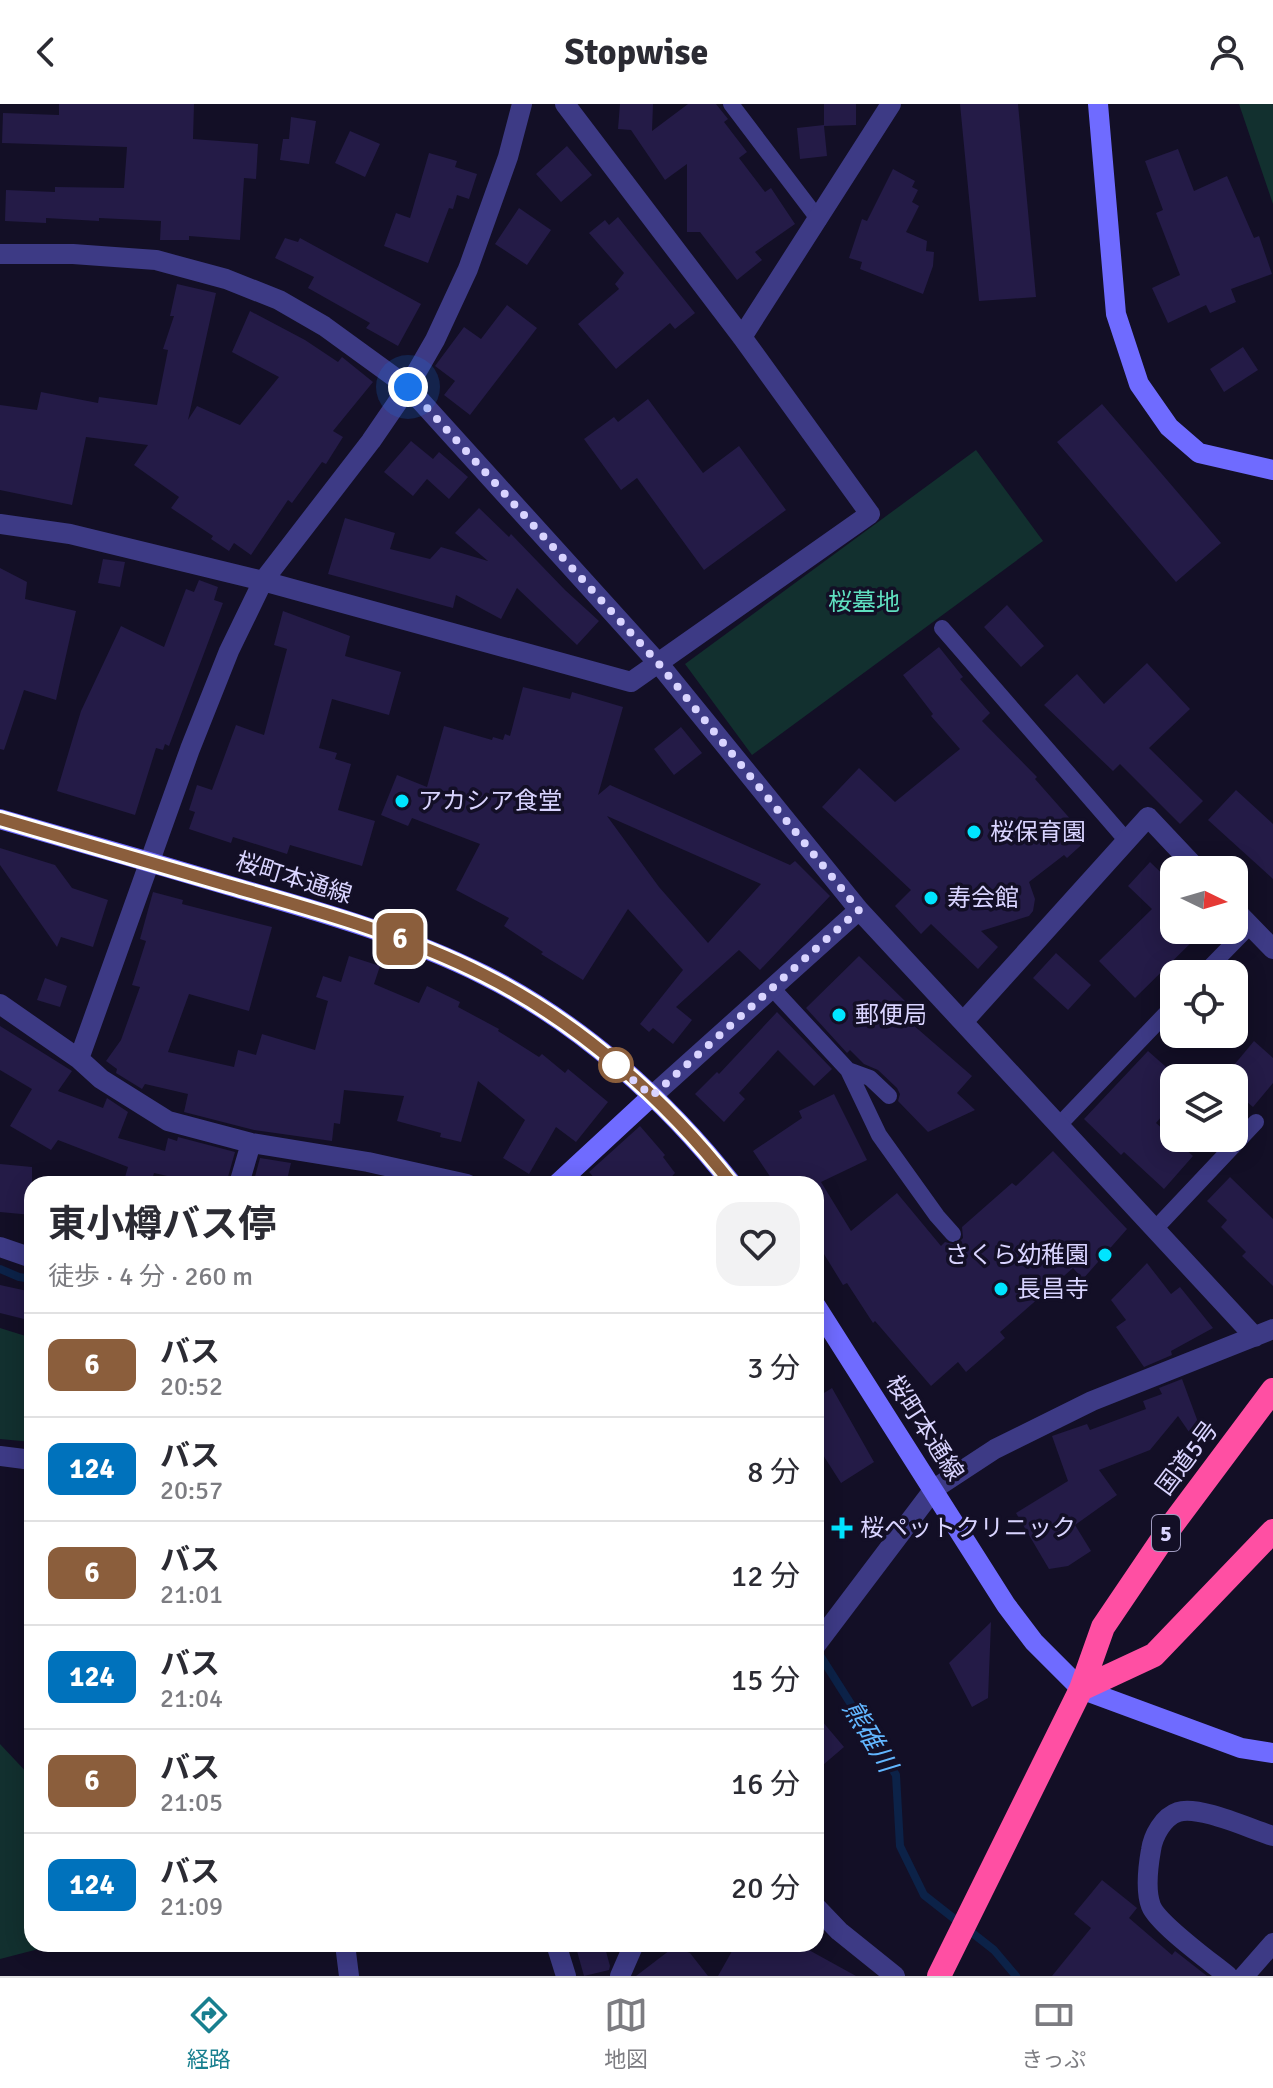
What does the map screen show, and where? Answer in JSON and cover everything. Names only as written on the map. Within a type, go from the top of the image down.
[{"type":"highway","name":"国道5号","points":[[944,1967],[1081,1689],[1103,1627],[1172,1525],[1273,1390]]},
{"type":"highway","points":[[1081,1689],[1154,1655],[1273,1531]]},
{"type":"street","points":[[79,1059],[229,651],[263,581],[339,484],[408,387],[435,340],[468,269],[508,157],[522,104]]},
{"type":"street","points":[[0,524],[70,534],[263,581],[631,682],[870,514],[742,337],[565,104]]},
{"type":"street","points":[[742,337],[891,104]]},
{"type":"street","points":[[1098,104],[1116,314],[1139,384],[1169,427],[1199,453],[1273,470]]},
{"type":"street","points":[[0,254],[73,254],[156,260],[226,279],[279,300],[324,326],[408,387],[659,664],[859,910],[1155,1229],[1264,1333],[1092,1401],[995,1449],[934,1489],[824,1634]]},
{"type":"street","points":[[963,1022],[1148,817],[1185,856]]},
{"type":"street","name":"桜町本通線","points":[[0,819],[305,907],[425,948],[461,964],[555,1018],[652,1096],[699,1143],[726,1176]]},
{"type":"street","points":[[566,1176],[859,910]]},
{"type":"street","points":[[1250,926],[1273,949]]},
{"type":"street","points":[[0,1004],[79,1059],[101,1079],[168,1121],[251,1143],[368,1162],[431,1176]]},
{"type":"street","points":[[241,1176],[251,1143]]},
{"type":"street","points":[[0,1247],[24,1255]]},
{"type":"street","name":"桜町本通線","points":[[824,1318],[1006,1605],[1034,1642],[1081,1689]]},
{"type":"street","points":[[0,1456],[24,1462]]},
{"type":"street","points":[[1081,1689],[1241,1748],[1273,1753]]},
{"type":"street","points":[[1228,1976],[1162,1920],[1151,1906],[1148,1866],[1151,1845],[1159,1826],[1178,1812],[1198,1811],[1273,1836]]},
{"type":"street","points":[[824,1915],[895,1976]]},
{"type":"street","points":[[1244,1976],[1273,1943]]},
{"type":"street","points":[[346,1952],[349,1976]]},
{"type":"street","points":[[558,1952],[566,1976]]},
{"type":"street","points":[[620,1976],[630,1952]]},
{"type":"lane","points":[[731,104],[819,220]]},
{"type":"lane","points":[[942,628],[1127,841]]},
{"type":"lane","points":[[1217,960],[1250,926]]},
{"type":"lane","points":[[772,988],[848,1070],[879,1135],[953,1234]]},
{"type":"lane","points":[[1060,1124],[1160,1020]]},
{"type":"lane","points":[[848,1070],[870,1078],[889,1096]]},
{"type":"lane","points":[[1155,1229],[1256,1122]]},
{"type":"green space","points":[[1239,104],[1273,104],[1273,204]]},
{"type":"green space","name":"桜墓地","points":[[976,450],[1043,541],[752,755],[685,664]]},
{"type":"green space","points":[[0,1328],[24,1336],[24,1441],[0,1439]]},
{"type":"green space","points":[[0,1744],[24,1770],[24,1952],[27,1952],[0,1959]]},
{"type":"building","points":[[59,104],[194,104],[193,139],[258,144],[256,179],[244,178],[240,240],[189,236],[189,240],[160,240],[161,221],[46,218],[46,223],[5,221],[6,190],[55,192],[55,187],[124,188],[127,147],[2,143],[3,113],[59,115]]},
{"type":"building","points":[[620,104],[653,104],[652,131],[688,104],[716,104],[728,119],[724,122],[747,152],[739,158],[765,192],[771,188],[795,224],[755,252],[762,260],[737,280],[700,232],[687,232],[687,164],[665,180],[631,130],[618,129]]},
{"type":"building","points":[[824,104],[856,104],[856,125],[824,126],[827,156],[800,159],[797,128],[824,125]]},
{"type":"building","points":[[960,104],[1018,104],[1036,297],[979,301]]},
{"type":"building","points":[[291,117],[316,121],[309,164],[280,160],[283,139],[289,139]]},
{"type":"building","points":[[350,131],[380,144],[365,177],[335,163]]},
{"type":"building","points":[[567,146],[592,175],[561,202],[536,174]]},
{"type":"building","points":[[1178,149],[1194,191],[1227,176],[1254,238],[1259,236],[1272,274],[1231,289],[1236,302],[1210,313],[1206,305],[1168,323],[1152,288],[1180,275],[1156,213],[1163,210],[1145,161]]},
{"type":"building","points":[[429,153],[457,161],[455,167],[477,174],[469,199],[457,195],[453,209],[449,208],[428,263],[384,246],[396,213],[410,218]]},
{"type":"building","points":[[893,169],[915,181],[912,187],[918,190],[912,202],[919,206],[906,232],[927,241],[926,251],[934,252],[933,266],[923,294],[860,269],[862,262],[849,258],[862,219],[867,221]]},
{"type":"building","points":[[519,208],[551,230],[527,265],[495,244]]},
{"type":"building","points":[[618,217],[695,313],[675,329],[670,323],[616,369],[578,324],[619,289],[615,284],[624,273],[589,233],[605,220],[609,225]]},
{"type":"building","points":[[285,238],[298,242],[300,238],[421,304],[398,346],[366,328],[370,323],[308,288],[314,277],[275,258]]},
{"type":"building","points":[[177,284],[216,293],[188,420],[197,406],[240,425],[279,377],[232,352],[250,311],[305,340],[338,362],[342,357],[373,382],[333,431],[343,437],[326,464],[322,462],[292,503],[288,500],[251,555],[234,543],[229,551],[211,539],[213,536],[171,508],[179,497],[134,465],[148,445],[86,437],[72,505],[0,490],[0,405],[37,410],[41,392],[98,403],[99,397],[157,405],[168,350],[163,349],[174,316],[170,316]]},
{"type":"building","points":[[507,305],[537,328],[470,415],[444,395],[455,381],[435,366],[464,327],[481,339]]},
{"type":"building","points":[[1243,347],[1258,370],[1224,392],[1210,369]]},
{"type":"building","points":[[648,399],[703,473],[739,446],[786,510],[704,570],[637,478],[621,490],[584,439],[614,417],[618,422]]},
{"type":"building","points":[[1102,404],[1221,543],[1176,582],[1057,442]]},
{"type":"building","points":[[411,441],[433,459],[439,452],[468,477],[449,499],[427,479],[413,496],[384,472]]},
{"type":"building","points":[[479,508],[509,537],[511,534],[599,621],[577,645],[517,588],[501,619],[456,595],[453,608],[328,574],[345,518],[395,533],[390,549],[430,559],[441,547],[488,561],[455,533]]},
{"type":"building","points":[[103,559],[125,562],[120,587],[98,583]]},
{"type":"building","points":[[0,568],[27,582],[25,599],[76,611],[56,700],[24,690],[4,750],[0,749]]},
{"type":"building","points":[[199,580],[218,587],[214,600],[223,603],[169,746],[165,744],[163,750],[156,748],[135,815],[57,791],[81,711],[121,626],[164,647],[186,589],[194,592]]},
{"type":"building","points":[[1007,605],[1044,646],[1021,667],[984,627]]},
{"type":"building","points":[[283,611],[350,636],[345,656],[401,672],[389,715],[332,699],[319,748],[337,753],[335,759],[351,764],[338,810],[375,821],[362,866],[290,845],[287,854],[233,837],[231,843],[189,829],[195,812],[189,810],[197,785],[212,790],[236,725],[264,735],[287,649],[274,645]]},
{"type":"building","points":[[939,647],[963,677],[960,679],[990,713],[982,721],[1037,777],[1035,779],[1088,839],[1067,858],[1064,855],[1029,882],[1035,899],[1029,916],[981,931],[998,947],[978,969],[931,924],[921,934],[895,906],[911,890],[822,807],[859,768],[895,802],[960,749],[931,716],[933,714],[903,675]]},
{"type":"building","points":[[1147,663],[1190,709],[1149,748],[1203,801],[1180,824],[1120,764],[1113,771],[1044,705],[1077,674],[1104,704]]},
{"type":"building","points":[[523,687],[570,699],[572,692],[623,707],[598,795],[610,785],[790,865],[795,861],[830,896],[760,970],[739,950],[676,1007],[692,1020],[673,1044],[653,1028],[649,1032],[640,1024],[683,970],[628,909],[583,980],[504,926],[509,918],[456,890],[480,844],[412,818],[408,826],[381,815],[397,775],[427,787],[444,726],[492,740],[493,737],[503,740],[505,734],[510,736]],"holes":[[[607,816],[761,884],[708,943],[659,887]]]},
{"type":"building","points":[[681,727],[702,753],[674,775],[654,749]]},
{"type":"building","points":[[1236,790],[1273,824],[1273,879],[1248,856],[1208,820]]},
{"type":"building","points":[[0,848],[55,865],[72,888],[108,900],[93,947],[61,937],[57,947],[0,865]]},
{"type":"building","points":[[1150,862],[1160,872],[1160,944],[1190,944],[1174,960],[1160,960],[1160,973],[1135,998],[1099,961],[1152,909],[1128,886]]},
{"type":"building","points":[[153,892],[183,900],[182,904],[272,927],[249,1011],[189,994],[168,1052],[234,1067],[238,1050],[256,1055],[262,1034],[315,1050],[328,1001],[316,997],[323,976],[341,982],[349,956],[380,966],[374,984],[419,1003],[427,986],[460,1002],[458,1007],[499,1029],[539,1057],[542,1054],[565,1073],[568,1069],[608,1102],[576,1142],[556,1127],[529,1174],[503,1158],[525,1120],[478,1081],[461,1142],[397,1121],[404,1096],[344,1090],[340,1124],[334,1123],[332,1141],[254,1130],[184,1112],[188,1094],[145,1084],[142,1089],[116,1073],[117,1069],[106,1061],[121,1040],[140,987],[132,985],[146,941],[140,939]]},
{"type":"building","points":[[1056,953],[1091,985],[1068,1010],[1033,978]]},
{"type":"building","points":[[859,956],[906,1002],[897,1011],[972,1076],[957,1093],[975,1110],[928,1132],[898,1101],[900,1094],[897,1088],[850,1050],[847,1053],[806,1008]]},
{"type":"building","points":[[45,978],[67,986],[60,1007],[37,1000]]},
{"type":"building","points":[[777,1012],[832,1069],[814,1086],[778,1050],[739,1093],[745,1099],[724,1122],[695,1094],[717,1072],[719,1074]]},
{"type":"building","points":[[0,1026],[72,1071],[58,1091],[103,1108],[107,1098],[128,1112],[118,1138],[165,1151],[168,1138],[177,1141],[178,1137],[235,1152],[228,1176],[167,1176],[154,1173],[153,1176],[125,1176],[128,1167],[58,1140],[51,1150],[10,1126],[32,1089],[0,1070]]},
{"type":"building","points":[[1254,1041],[1273,1058],[1273,1083],[1253,1107],[1248,1103],[1248,1064],[1235,1064]]},
{"type":"building","points":[[1148,1051],[1163,1064],[1160,1064],[1160,1118],[1156,1123],[1160,1127],[1160,1152],[1189,1152],[1193,1156],[1164,1189],[1124,1152],[1121,1155],[1084,1119]]},
{"type":"building","points":[[834,1094],[867,1160],[824,1181],[824,1176],[770,1176],[753,1151],[802,1118],[799,1111]]},
{"type":"building","points":[[640,1126],[665,1155],[663,1157],[675,1173],[672,1176],[593,1176],[589,1172]]},
{"type":"building","points":[[1053,1151],[1127,1229],[1083,1279],[1073,1268],[1000,1332],[1005,1338],[966,1372],[958,1362],[931,1386],[875,1321],[873,1323],[847,1283],[843,1285],[824,1254],[824,1187],[851,1231],[897,1193],[941,1246],[945,1242],[956,1245],[963,1238],[962,1227],[1012,1183],[1016,1186]]},
{"type":"building","points":[[260,1158],[291,1163],[288,1176],[255,1176]]},
{"type":"building","points":[[0,1164],[32,1167],[32,1176],[24,1176],[24,1214],[0,1212]]},
{"type":"building","points":[[1230,1177],[1273,1219],[1273,1286],[1242,1256],[1246,1252],[1221,1227],[1227,1220],[1207,1201]]},
{"type":"building","points":[[1147,1263],[1171,1294],[1180,1287],[1213,1328],[1171,1351],[1172,1355],[1144,1367],[1116,1327],[1126,1320],[1111,1300]]},
{"type":"building","points":[[0,1285],[24,1290],[24,1319],[0,1313]]},
{"type":"building","points":[[1182,1379],[1205,1441],[1198,1445],[1178,1416],[1150,1450],[1099,1470],[1117,1495],[1075,1525],[1091,1551],[1068,1566],[1049,1569],[1016,1513],[1068,1481],[1052,1436],[1087,1424],[1090,1430],[1146,1409],[1143,1401],[1162,1394],[1159,1388]]},
{"type":"building","points":[[832,1388],[874,1462],[841,1483],[824,1456],[824,1393]]},
{"type":"building","points":[[991,1622],[988,1698],[972,1707],[949,1663]]},
{"type":"building","points":[[824,1723],[844,1747],[824,1764]]},
{"type":"building","points":[[1102,1880],[1137,1908],[1129,1918],[1172,1955],[1175,1951],[1207,1976],[1052,1976],[1091,1928],[1074,1914]]},
{"type":"building","points":[[577,1952],[606,1952],[609,1970],[584,1976]]},
{"type":"building","points":[[667,1952],[687,1952],[708,1976],[636,1976]]},
{"type":"building","points":[[732,1952],[812,1952],[856,1976],[718,1976]]},
{"type":"waterway","name":"熊碓川","points":[[0,1269],[24,1278]]},
{"type":"waterway","name":"熊碓川","points":[[824,1662],[896,1775],[900,1846],[924,1895],[994,1950],[1016,1976]]},
{"type":"bus line","name":"6","points":[[0,819],[305,907],[425,948],[484,975],[534,1003],[606,1057],[652,1096],[699,1143],[726,1176]]},
{"type":"place","name":"アカシア食堂","points":[[402,801]]},
{"type":"place","name":"桜保育園","points":[[974,832]]},
{"type":"place","name":"寿会館","points":[[931,898]]},
{"type":"place","name":"郵便局","points":[[839,1015]]},
{"type":"place","name":"さくら幼稚園","points":[[1105,1255]]},
{"type":"place","name":"長昌寺","points":[[1001,1289]]},
{"type":"place","name":"桜ペットクリニック","points":[[842,1528]]},
{"type":"route","points":[[408,387],[659,664],[859,910],[652,1096],[606,1057],[616,1065]]}]
